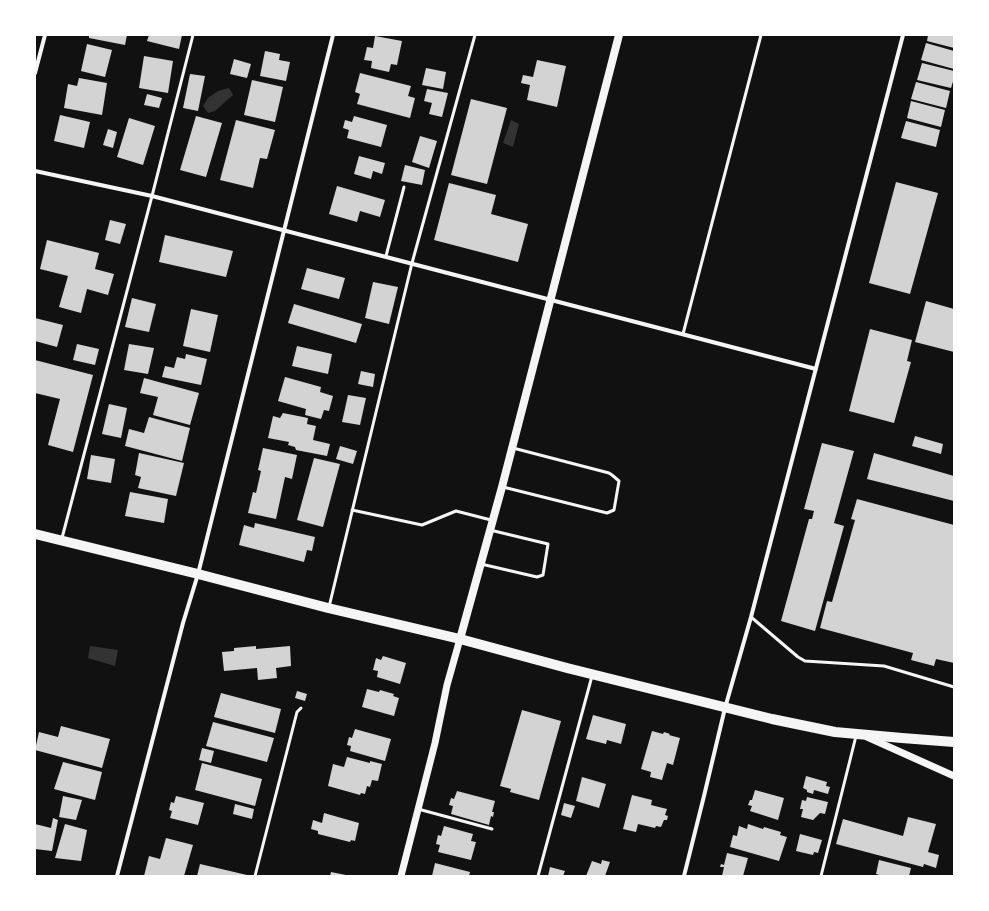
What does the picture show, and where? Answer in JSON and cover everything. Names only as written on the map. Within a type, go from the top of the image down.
[{"type":"main road","points":[[460,639],[493,521],[620,35]]},
{"type":"main road","points":[[35,534],[328,608],[460,639],[725,708],[822,730],[859,735],[954,742]]},
{"type":"street","points":[[35,73],[45,35]]},
{"type":"street","points":[[117,876],[183,623],[198,574],[334,35]]},
{"type":"street","points":[[684,876],[725,708],[751,617],[903,35]]},
{"type":"street","points":[[35,171],[152,196],[816,369]]},
{"type":"street","points":[[400,876],[436,737],[447,685],[460,639]]},
{"type":"street","points":[[859,735],[954,776]]},
{"type":"lane","points":[[61,541],[193,35]]},
{"type":"lane","points":[[328,608],[412,263],[476,35]]},
{"type":"lane","points":[[683,334],[761,35]]},
{"type":"lane","points":[[386,256],[404,187]]},
{"type":"lane","points":[[502,487],[607,513],[614,510],[619,481],[612,475],[512,447]]},
{"type":"lane","points":[[352,510],[422,526],[456,512],[493,521]]},
{"type":"lane","points":[[481,564],[537,577],[542,575],[548,544],[490,530]]},
{"type":"lane","points":[[751,617],[798,657],[805,661],[884,666],[954,687]]},
{"type":"lane","points":[[538,876],[592,674]]},
{"type":"lane","points":[[255,876],[297,712],[301,708]]},
{"type":"lane","points":[[821,876],[859,735]]},
{"type":"lane","points":[[418,809],[492,829]]},
{"type":"shaded area","points":[[229,88],[233,95],[215,111],[208,113],[203,106],[208,98],[218,91]]},
{"type":"shaded area","points":[[511,120],[519,124],[513,147],[503,143]]},
{"type":"shaded area","points":[[90,646],[118,650],[115,666],[88,658]]},
{"type":"building","points":[[89,35],[127,35],[125,45],[89,38]]},
{"type":"building","points":[[149,35],[182,35],[179,49],[147,41]]},
{"type":"building","points":[[928,35],[954,35],[954,48],[927,41]]},
{"type":"building","points":[[375,36],[402,41],[397,65],[391,64],[389,72],[371,68],[372,61],[364,60],[367,47],[373,48]]},
{"type":"building","points":[[926,43],[954,51],[954,69],[921,60]]},
{"type":"building","points":[[87,44],[112,50],[105,77],[81,71]]},
{"type":"building","points":[[265,51],[280,54],[279,60],[290,62],[286,81],[260,76]]},
{"type":"building","points":[[144,56],[173,61],[168,93],[139,88]]},
{"type":"building","points":[[234,59],[251,64],[247,78],[230,74]]},
{"type":"building","points":[[537,60],[566,66],[557,107],[527,100],[530,85],[521,83],[523,75],[533,77]]},
{"type":"building","points":[[922,63],[954,71],[954,78],[951,88],[917,80]]},
{"type":"building","points":[[426,68],[446,72],[443,89],[422,85]]},
{"type":"building","points":[[360,73],[411,86],[408,96],[415,98],[410,118],[357,104],[360,94],[355,92]]},
{"type":"building","points":[[190,74],[205,76],[198,111],[183,108]]},
{"type":"building","points":[[79,78],[107,83],[102,115],[64,108],[68,84],[77,86]]},
{"type":"building","points":[[252,80],[283,87],[275,122],[244,115]]},
{"type":"building","points":[[916,82],[950,91],[946,108],[911,99]]},
{"type":"building","points":[[427,89],[448,93],[442,117],[429,114],[432,103],[424,101]]},
{"type":"building","points":[[147,94],[162,98],[159,108],[144,105]]},
{"type":"building","points":[[471,99],[507,108],[487,184],[451,175]]},
{"type":"building","points":[[911,101],[945,110],[941,127],[907,118]]},
{"type":"building","points":[[60,115],[90,122],[84,148],[54,141]]},
{"type":"building","points":[[196,116],[222,123],[206,177],[180,170]]},
{"type":"building","points":[[354,116],[387,125],[381,147],[347,138],[349,130],[343,128],[345,120],[352,122]]},
{"type":"building","points":[[129,118],[155,126],[143,165],[117,157]]},
{"type":"building","points":[[236,120],[275,130],[267,159],[260,158],[253,188],[220,180]]},
{"type":"building","points":[[906,121],[940,130],[936,147],[901,138]]},
{"type":"building","points":[[108,129],[117,132],[113,148],[103,145]]},
{"type":"building","points":[[420,136],[437,141],[429,168],[412,162]]},
{"type":"building","points":[[359,156],[385,163],[382,174],[373,171],[371,179],[354,174]]},
{"type":"building","points":[[405,165],[425,170],[422,185],[401,181]]},
{"type":"building","points":[[896,182],[938,193],[910,294],[869,283]]},
{"type":"building","points":[[449,183],[496,195],[491,214],[528,224],[518,262],[434,240]]},
{"type":"building","points":[[337,186],[385,200],[380,217],[360,211],[357,222],[329,214]]},
{"type":"building","points":[[110,220],[126,224],[120,244],[105,240]]},
{"type":"building","points":[[165,235],[233,251],[226,277],[159,262]]},
{"type":"building","points":[[47,240],[99,253],[95,269],[114,274],[108,295],[87,289],[81,313],[59,307],[68,276],[40,269]]},
{"type":"building","points":[[307,268],[345,278],[339,299],[301,289]]},
{"type":"building","points":[[373,282],[398,287],[389,324],[365,318]]},
{"type":"building","points":[[132,298],[156,304],[149,332],[125,327]]},
{"type":"building","points":[[926,301],[954,309],[954,352],[915,342]]},
{"type":"building","points":[[294,304],[362,324],[356,343],[288,323]]},
{"type":"building","points":[[191,309],[218,315],[210,352],[183,346]]},
{"type":"building","points":[[35,318],[63,325],[57,347],[35,341]]},
{"type":"building","points":[[870,329],[912,340],[907,361],[911,362],[894,423],[849,411]]},
{"type":"building","points":[[77,344],[99,349],[95,365],[73,360]]},
{"type":"building","points":[[129,344],[154,348],[148,374],[124,370]]},
{"type":"building","points":[[297,346],[332,354],[328,374],[292,366]]},
{"type":"building","points":[[186,354],[207,359],[201,385],[162,377],[165,366],[174,368],[177,357],[185,359]]},
{"type":"building","points":[[35,360],[93,375],[73,452],[48,445],[60,399],[35,393]]},
{"type":"building","points":[[361,371],[375,374],[373,387],[358,384]]},
{"type":"building","points":[[285,377],[321,387],[320,392],[333,396],[329,411],[324,410],[321,419],[305,415],[306,409],[278,401]]},
{"type":"building","points":[[144,378],[199,393],[190,425],[153,415],[158,397],[140,393]]},
{"type":"building","points":[[348,395],[366,398],[360,425],[342,422]]},
{"type":"building","points":[[109,404],[127,408],[121,438],[102,434]]},
{"type":"building","points":[[283,413],[308,418],[307,424],[316,426],[313,440],[330,444],[327,456],[296,450],[295,447],[288,445],[289,442],[268,438],[273,416],[280,418]]},
{"type":"building","points":[[149,417],[190,428],[182,461],[125,446],[129,429],[144,433]]},
{"type":"building","points":[[915,436],[943,444],[941,454],[912,446]]},
{"type":"building","points":[[822,443],[854,451],[834,523],[844,526],[815,631],[781,621],[809,519],[812,519],[814,511],[804,509]]},
{"type":"building","points":[[340,446],[357,451],[353,464],[336,459]]},
{"type":"building","points":[[263,448],[297,455],[292,479],[285,477],[276,519],[248,513],[253,492],[256,493],[261,471],[258,470]]},
{"type":"building","points":[[139,453],[184,463],[176,496],[138,488],[141,477],[135,475]]},
{"type":"building","points":[[874,453],[954,476],[954,501],[867,479]]},
{"type":"building","points":[[91,455],[115,459],[111,483],[87,479]]},
{"type":"building","points":[[314,458],[340,464],[323,527],[297,520]]},
{"type":"building","points":[[130,492],[168,499],[164,523],[125,516]]},
{"type":"building","points":[[857,499],[954,525],[954,663],[936,659],[934,666],[911,660],[913,653],[820,628],[827,601],[832,602],[855,520],[851,519]]},
{"type":"building","points":[[255,523],[315,537],[312,551],[307,550],[304,562],[239,545],[244,525],[254,528]]},
{"type":"building","points":[[256,646],[256,649],[290,646],[291,666],[276,668],[277,678],[258,680],[257,668],[224,671],[222,652],[234,651],[234,648]]},
{"type":"building","points":[[383,656],[406,663],[400,684],[377,677],[378,671],[373,670],[376,658],[381,660]]},
{"type":"building","points":[[367,689],[379,692],[380,690],[394,694],[393,696],[399,698],[394,716],[362,707]]},
{"type":"building","points":[[297,691],[307,694],[305,701],[295,698]]},
{"type":"building","points":[[221,693],[281,709],[275,733],[214,717]]},
{"type":"building","points":[[522,710],[561,721],[539,800],[510,792],[511,789],[500,786]]},
{"type":"building","points":[[593,715],[626,724],[621,744],[607,740],[606,744],[586,739]]},
{"type":"building","points":[[213,722],[274,738],[267,762],[206,746]]},
{"type":"building","points":[[61,726],[110,739],[102,768],[35,750],[39,732],[58,737]]},
{"type":"building","points":[[355,729],[391,739],[385,761],[350,751],[351,746],[347,745],[349,737],[352,738]]},
{"type":"building","points":[[652,731],[663,734],[664,732],[680,738],[673,765],[667,763],[662,780],[650,777],[651,772],[641,769]]},
{"type":"building","points":[[202,748],[214,751],[211,763],[199,760]]},
{"type":"building","points":[[347,757],[370,763],[370,761],[382,764],[378,781],[372,780],[370,787],[367,786],[365,794],[361,793],[360,795],[328,786],[333,764],[344,767]]},
{"type":"building","points":[[63,762],[102,772],[95,800],[54,789]]},
{"type":"building","points":[[202,763],[262,779],[255,806],[195,790]]},
{"type":"building","points":[[806,776],[827,782],[826,786],[830,787],[828,794],[814,790],[813,794],[807,792],[807,790],[803,788]]},
{"type":"building","points":[[582,777],[606,784],[599,808],[576,801]]},
{"type":"building","points":[[755,790],[784,798],[778,820],[750,811],[752,806],[748,805],[750,800],[752,800]]},
{"type":"building","points":[[457,791],[495,801],[492,812],[494,812],[493,817],[491,816],[489,825],[451,814],[453,806],[449,805],[451,798],[454,799]]},
{"type":"building","points":[[632,795],[652,800],[651,805],[667,809],[665,815],[668,816],[667,820],[664,820],[661,827],[656,826],[655,828],[638,824],[636,832],[623,829]]},
{"type":"building","points":[[63,796],[82,800],[76,820],[59,817]]},
{"type":"building","points":[[176,796],[204,803],[198,825],[170,818],[172,811],[169,810],[171,802],[174,803]]},
{"type":"building","points":[[807,797],[828,802],[825,814],[820,813],[813,820],[801,817],[803,809],[800,809],[802,800],[806,801]]},
{"type":"building","points":[[564,803],[575,806],[571,818],[561,815]]},
{"type":"building","points":[[235,804],[254,809],[252,819],[233,814]]},
{"type":"building","points":[[324,813],[359,823],[355,841],[351,840],[350,842],[318,834],[318,831],[311,829],[313,820],[322,823]]},
{"type":"building","points":[[908,817],[936,824],[928,852],[939,855],[936,868],[924,864],[923,867],[836,844],[843,819],[903,836]]},
{"type":"building","points":[[53,818],[58,820],[52,851],[35,849],[35,824],[51,828]]},
{"type":"building","points":[[65,824],[87,830],[81,861],[55,858]]},
{"type":"building","points":[[748,824],[763,829],[764,827],[781,832],[780,835],[787,837],[779,861],[730,847],[733,835],[737,836],[739,826],[747,829]]},
{"type":"building","points":[[444,826],[473,834],[471,841],[476,842],[471,860],[438,852],[440,845],[436,844],[438,835],[441,836]]},
{"type":"building","points":[[800,834],[822,840],[818,853],[814,852],[813,855],[796,851]]},
{"type":"building","points":[[166,838],[193,845],[184,876],[144,876],[149,856],[160,859]]},
{"type":"building","points":[[727,853],[748,858],[743,876],[722,876],[724,867],[720,867],[721,864],[724,865]]},
{"type":"building","points":[[602,860],[610,862],[605,876],[586,876],[592,861],[601,864]]},
{"type":"building","points":[[879,860],[911,868],[909,876],[883,876],[876,874]]},
{"type":"building","points":[[435,863],[470,872],[469,876],[432,876]]},
{"type":"building","points":[[200,864],[247,875],[247,876],[197,876]]},
{"type":"building","points":[[550,867],[565,871],[563,876],[548,876]]},
{"type":"building","points":[[331,872],[346,875],[346,876],[330,876]]}]
